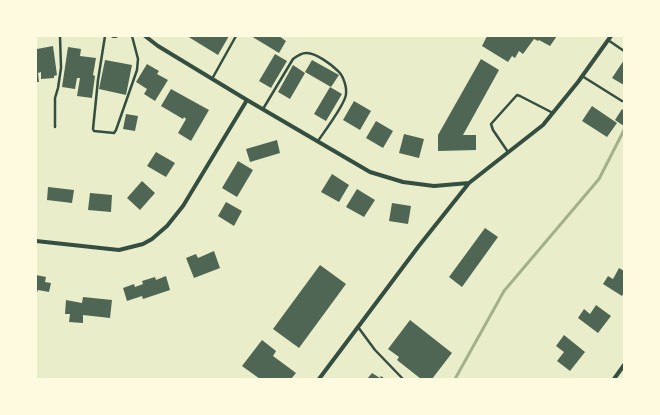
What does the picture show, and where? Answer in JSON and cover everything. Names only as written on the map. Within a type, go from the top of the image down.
[{"type":"street","points":[[145,36],[158,46],[263,110],[370,172],[403,182],[434,186],[469,183]]},
{"type":"street","points":[[319,379],[418,247],[469,183],[543,125],[582,76],[611,36]]},
{"type":"street","points":[[36,241],[119,250],[143,244],[152,239],[167,226],[183,206],[247,100]]},
{"type":"street","points":[[614,379],[624,365]]},
{"type":"lane","points":[[55,127],[55,98],[58,88],[60,68],[60,36]]},
{"type":"lane","points":[[105,36],[98,80],[93,129],[94,131],[114,133],[137,70],[138,58],[132,36]]},
{"type":"lane","points":[[212,79],[236,36]]},
{"type":"lane","points":[[608,40],[624,51]]},
{"type":"lane","points":[[263,110],[293,60],[300,54],[308,53],[316,55],[338,71],[343,78],[346,94],[344,102],[318,142]]},
{"type":"lane","points":[[582,76],[622,101]]},
{"type":"lane","points":[[508,152],[493,130],[491,124],[517,96],[520,96],[553,113]]},
{"type":"lane","points":[[358,327],[375,350],[402,379]]},
{"type":"building","points":[[187,36],[229,36],[218,55]]},
{"type":"building","points":[[251,36],[279,36],[286,41],[279,53]]},
{"type":"building","points":[[487,36],[557,36],[550,46],[534,39],[523,54],[519,51],[515,58],[512,56],[508,62],[482,46]]},
{"type":"building","points":[[53,46],[57,75],[54,76],[54,78],[41,79],[41,72],[38,73],[39,82],[36,82],[36,50]]},
{"type":"building","points":[[68,47],[81,49],[80,56],[96,58],[93,75],[95,76],[92,98],[77,96],[80,78],[77,78],[75,89],[62,87]]},
{"type":"building","points":[[275,54],[287,61],[271,88],[259,81]]},
{"type":"building","points":[[481,59],[499,70],[463,135],[476,135],[476,150],[438,151],[438,135]]},
{"type":"building","points":[[105,60],[132,65],[126,95],[99,89]]},
{"type":"building","points":[[312,60],[339,75],[331,87],[305,72]]},
{"type":"building","points":[[624,60],[624,85],[612,78]]},
{"type":"building","points":[[147,64],[159,71],[157,74],[168,80],[155,101],[144,94],[147,89],[136,82]]},
{"type":"building","points":[[293,65],[305,73],[290,99],[278,92]]},
{"type":"building","points":[[330,87],[342,94],[326,121],[314,114]]},
{"type":"building","points":[[171,89],[209,110],[191,141],[178,133],[186,119],[184,117],[183,119],[161,106]]},
{"type":"building","points":[[354,101],[371,111],[360,130],[343,120]]},
{"type":"building","points":[[592,106],[617,123],[607,137],[582,121]]},
{"type":"building","points":[[624,108],[624,126],[615,120]]},
{"type":"building","points":[[126,114],[138,116],[135,131],[123,129]]},
{"type":"building","points":[[376,121],[393,131],[383,148],[366,138]]},
{"type":"building","points":[[404,134],[424,139],[419,158],[399,153]]},
{"type":"building","points":[[277,140],[280,153],[250,162],[246,149]]},
{"type":"building","points":[[156,152],[175,163],[166,177],[147,166]]},
{"type":"building","points":[[238,161],[253,170],[237,197],[222,188]]},
{"type":"building","points":[[332,174],[349,185],[339,202],[321,192]]},
{"type":"building","points":[[142,181],[155,193],[140,210],[127,198]]},
{"type":"building","points":[[48,187],[74,190],[72,203],[47,200]]},
{"type":"building","points":[[357,189],[375,200],[364,217],[346,207]]},
{"type":"building","points":[[90,193],[112,195],[111,212],[88,210]]},
{"type":"building","points":[[226,202],[242,211],[234,226],[218,216]]},
{"type":"building","points":[[392,203],[411,206],[408,224],[389,221]]},
{"type":"building","points":[[485,228],[498,237],[462,287],[449,277]]},
{"type":"building","points":[[214,251],[220,268],[194,278],[186,258],[196,254],[198,258]]},
{"type":"building","points":[[320,265],[346,284],[299,348],[273,329]]},
{"type":"building","points":[[619,268],[624,271],[624,292],[622,296],[603,284],[608,276],[613,279]]},
{"type":"building","points":[[36,275],[46,277],[45,282],[51,283],[49,292],[38,290],[36,295]]},
{"type":"building","points":[[166,276],[170,290],[143,299],[142,296],[127,301],[123,288],[134,284],[135,287],[143,284],[142,281],[155,277],[156,280]]},
{"type":"building","points":[[83,297],[112,300],[110,318],[83,315],[83,323],[69,322],[70,314],[65,314],[66,300],[82,303]]},
{"type":"building","points":[[596,305],[611,316],[598,333],[578,318],[584,309],[590,314]]},
{"type":"building","points":[[410,320],[452,353],[432,379],[421,379],[397,360],[399,357],[388,349]]},
{"type":"building","points":[[564,335],[585,352],[570,371],[557,361],[564,352],[556,346]]},
{"type":"building","points":[[262,340],[276,351],[273,356],[296,373],[291,379],[260,379],[242,366]]},
{"type":"building","points":[[372,373],[380,378],[381,376],[385,379],[367,379]]},
{"type":"waterway","points":[[455,379],[504,291],[599,179],[624,130]]}]
